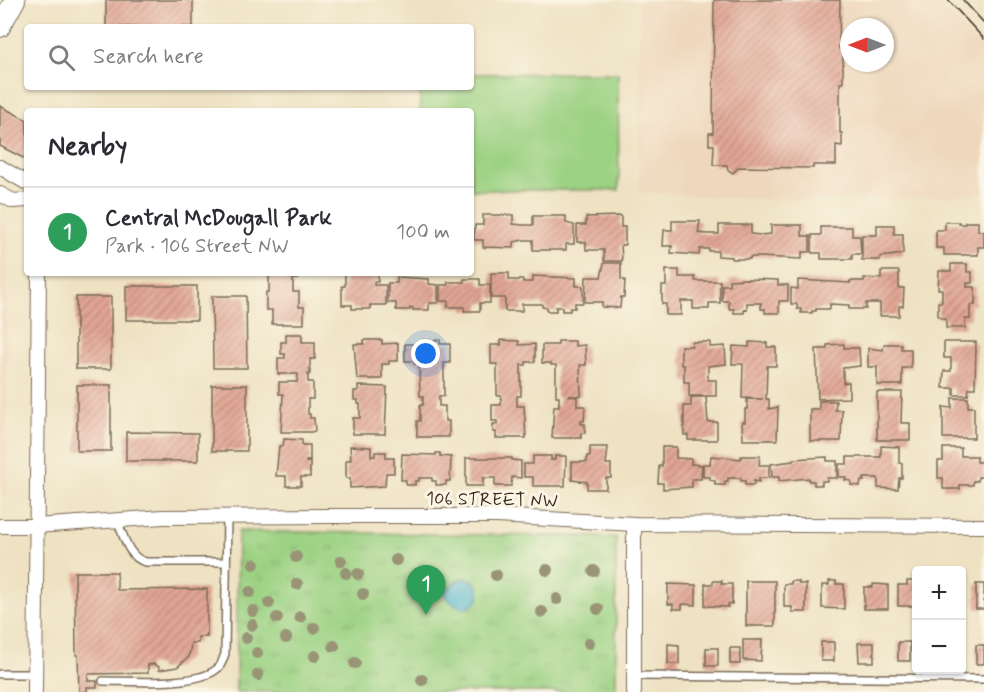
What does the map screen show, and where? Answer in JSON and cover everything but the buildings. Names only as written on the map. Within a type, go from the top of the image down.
[{"type":"main road","points":[[0,27],[15,0]]},
{"type":"street","points":[[0,167],[24,181]]},
{"type":"street","points":[[0,194],[13,201],[24,200]]},
{"type":"street","points":[[35,692],[39,276]]},
{"type":"street","name":"106 STREET NW","points":[[0,526],[36,526],[163,517],[498,516],[634,524],[984,526]]},
{"type":"street","points":[[634,524],[634,692]]},
{"type":"lane","points":[[103,681],[184,681],[206,675],[219,667],[225,654],[227,517]]},
{"type":"lane","points":[[117,520],[132,556],[138,561],[226,562]]},
{"type":"lane","points":[[0,674],[35,674]]},
{"type":"lane","points":[[634,676],[984,679]]},
{"type":"shaded area","points":[[639,0],[935,0],[984,50],[984,194],[921,198],[757,199],[639,192]]},
{"type":"shaded area","points":[[0,219],[7,230],[7,495],[0,495]]},
{"type":"green space","points":[[618,73],[619,190],[474,190],[474,108],[420,108],[420,90],[474,90],[474,74]]},
{"type":"green space","points":[[238,531],[616,537],[616,692],[236,692]]},
{"type":"water","points":[[465,578],[475,583],[479,589],[478,601],[467,608],[453,603],[443,593],[457,580]]},
{"type":"tram line","points":[[948,0],[984,39]]},
{"type":"tram line","points":[[963,0],[984,23]]},
{"type":"place","name":"Central McDougall Park","points":[[426,615]]}]
